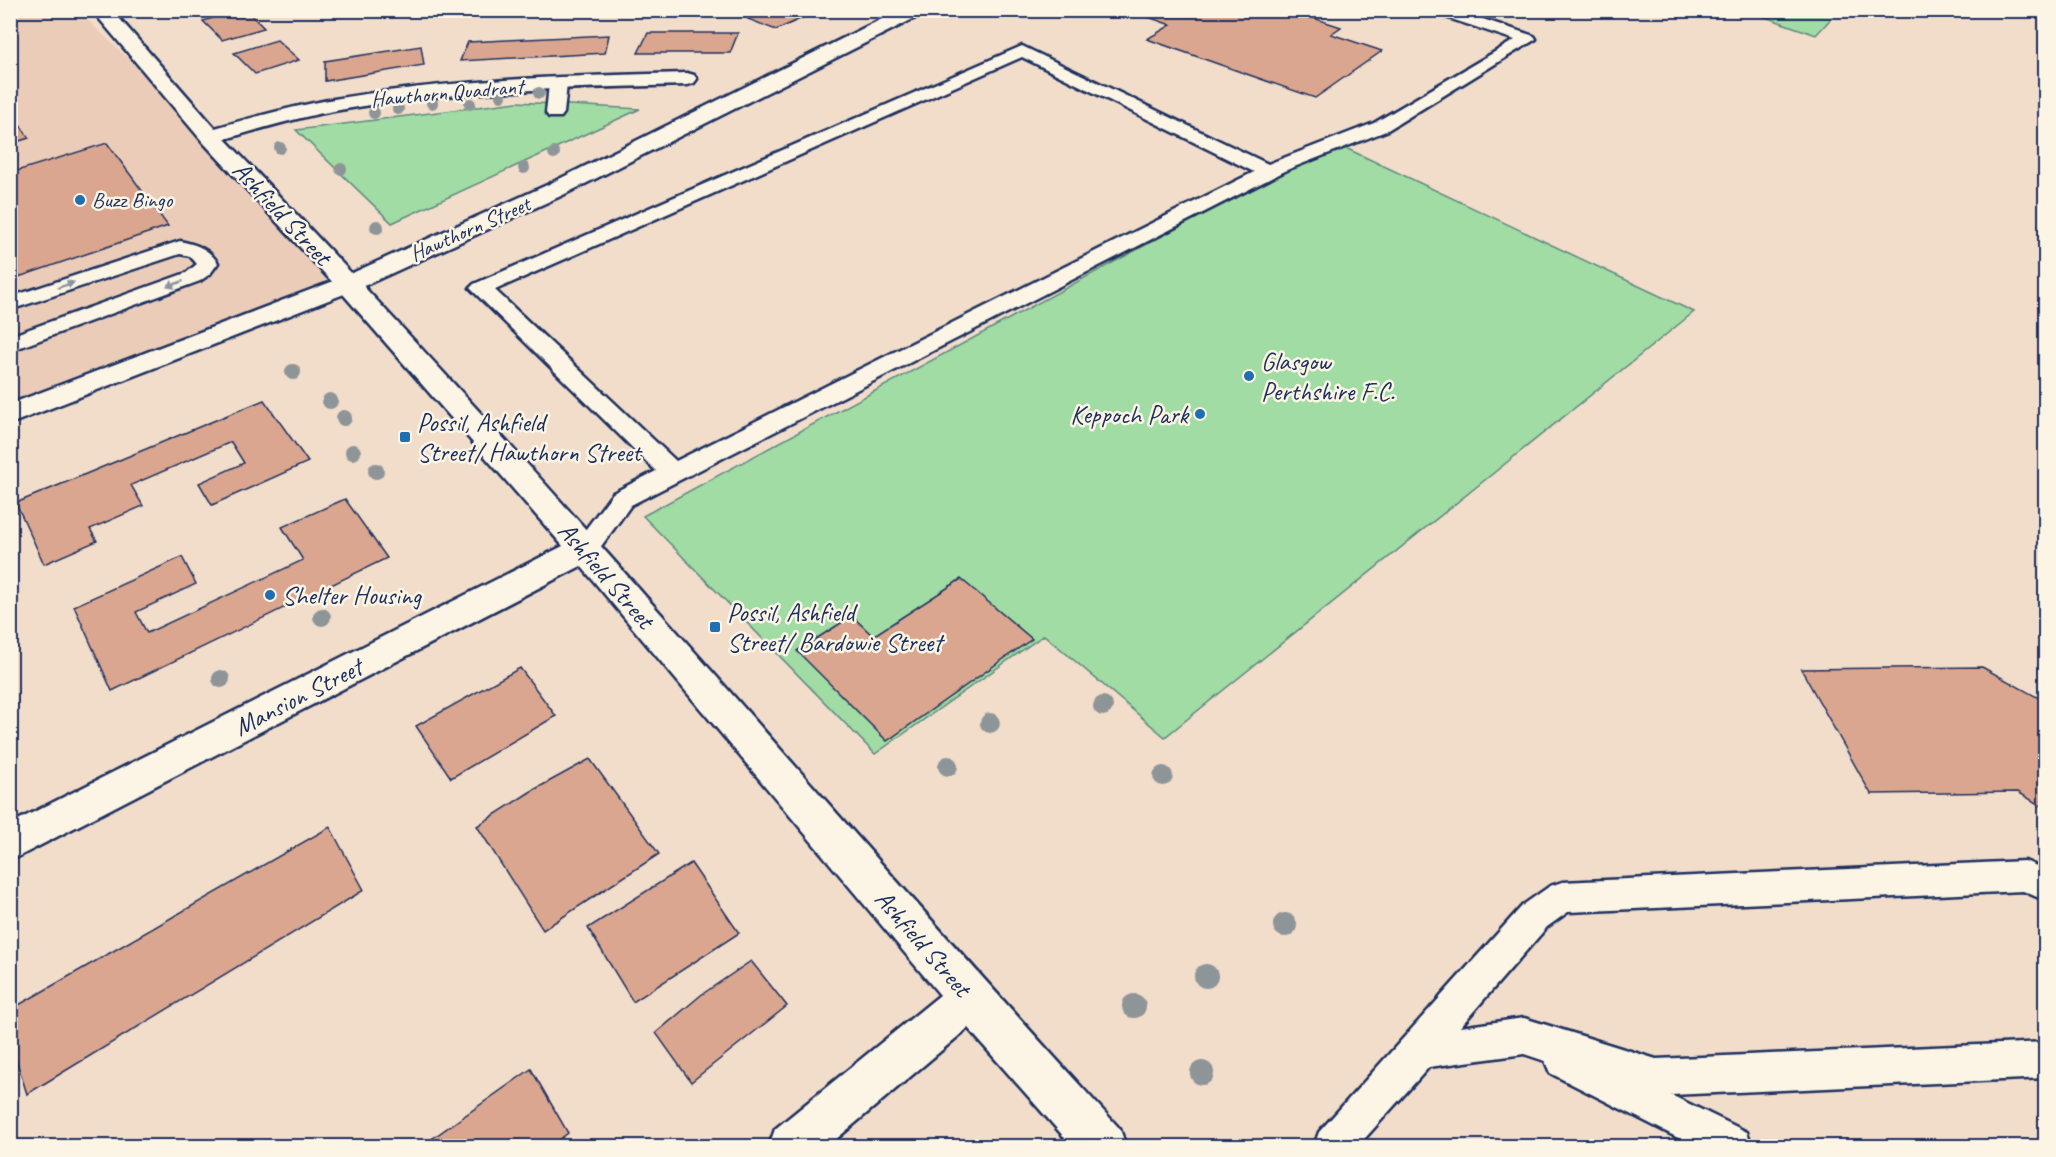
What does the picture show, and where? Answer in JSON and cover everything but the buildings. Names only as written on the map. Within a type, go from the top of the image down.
[{"type":"street","name":"Ashfield Street","points":[[101,10],[210,136],[348,284],[585,549],[970,998],[1103,1146]]},
{"type":"street","name":"Hawthorn Street","points":[[10,415],[348,284],[555,190],[916,10]]},
{"type":"street","name":"Hawthorn Quadrant","points":[[210,136],[333,105],[434,92],[687,79]]},
{"type":"street","name":"Mansion Street","points":[[10,844],[585,549]]},
{"type":"street","points":[[792,1146],[970,998]]},
{"type":"lane","points":[[585,549],[622,499],[1269,172],[1380,127],[1528,39],[1439,10]]},
{"type":"lane","points":[[673,473],[481,288],[1022,51],[1269,172]]},
{"type":"lane","points":[[555,113],[558,84]]},
{"type":"lane","points":[[10,304],[180,247],[197,252],[208,263],[193,277],[10,344]]},
{"type":"lane","points":[[1333,1146],[1420,1050],[1448,1013],[1535,915],[1562,897],[2025,876],[2046,886]]},
{"type":"lane","points":[[1420,1050],[1524,1036],[1656,1077],[2046,1060]]},
{"type":"lane","points":[[1524,1036],[1576,1068],[1733,1146]]},
{"type":"shaded area","points":[[11,11],[78,11],[210,136],[348,284],[11,415]]},
{"type":"green space","points":[[1748,11],[1838,11],[1816,35]]},
{"type":"green space","points":[[517,102],[640,109],[392,223],[296,130]]},
{"type":"green space","name":"Keppoch Park","points":[[1335,143],[1694,312],[1165,737],[1044,635],[875,754],[643,516]]},
{"type":"place","name":"Buzz Bingo","points":[[80,200]]},
{"type":"place","name":"Glasgow Perthshire F.C.","points":[[1249,376]]},
{"type":"place","name":"Keppoch Park","points":[[1200,414]]},
{"type":"place","name":"Possil, Ashfield Street/ Hawthorn Street","points":[[405,437]]},
{"type":"place","name":"Shelter Housing","points":[[270,595]]},
{"type":"place","name":"Possil, Ashfield Street/ Bardowie Street","points":[[715,627]]}]
